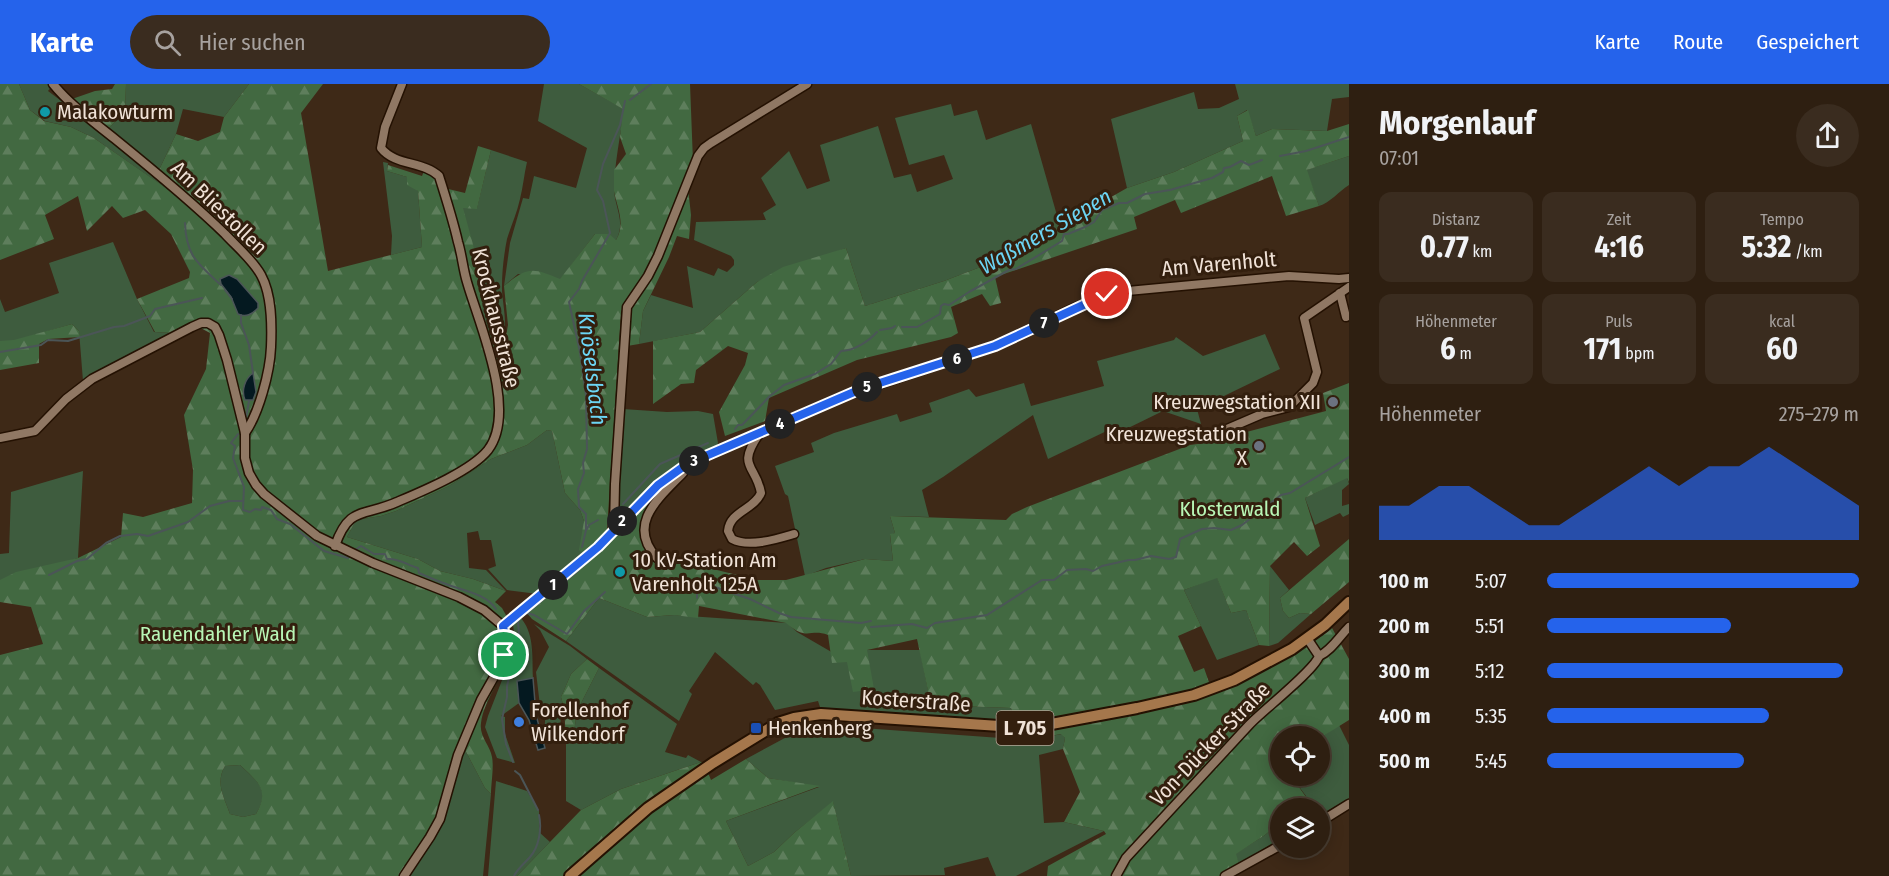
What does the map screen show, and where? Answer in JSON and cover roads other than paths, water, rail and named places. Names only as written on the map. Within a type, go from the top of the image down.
[{"type":"main road","name":"Kosterstraße","points":[[570,876],[648,808],[778,723],[821,714],[1020,728],[1040,727],[1194,695],[1234,680],[1273,660],[1325,625],[1349,602]]},
{"type":"main road","name":"Kosterstraße","points":[[576,876],[600,849]]},
{"type":"street","name":"Am Bliestollen","points":[[53,84],[77,107],[195,204],[252,262],[262,277],[272,330],[271,353],[269,368],[251,424],[244,433]]},
{"type":"street","name":"Krockhausstraße","points":[[335,546],[340,530],[357,514],[390,505],[438,483],[474,462],[488,450],[497,433],[499,406],[494,372],[439,176],[432,171],[389,156],[381,148],[385,127],[402,84]]},
{"type":"street","points":[[614,530],[624,317],[627,306],[648,276],[658,256],[688,178],[704,148],[807,84]]},
{"type":"street","name":"Am Varenholt","points":[[503,626],[598,547],[658,485],[687,464],[861,389],[995,346],[1107,294],[1289,276],[1349,278]]},
{"type":"street","points":[[1220,432],[1262,414],[1289,407],[1313,383],[1317,372],[1304,318],[1349,287]]},
{"type":"street","points":[[1340,293],[1346,317]]},
{"type":"street","points":[[0,438],[34,431],[66,399],[92,379],[201,323],[212,325],[219,335],[227,360],[244,433],[245,458],[256,485],[292,518],[317,536],[335,546],[459,597],[484,610],[503,626],[506,644],[502,663],[481,700],[458,755],[440,819],[404,876]]},
{"type":"street","points":[[759,434],[749,448],[747,458],[748,466],[760,486],[759,498],[733,518],[728,531],[732,539],[740,542],[771,540],[794,534]]},
{"type":"street","points":[[657,558],[646,539],[644,524],[649,511],[687,464]]},
{"type":"street","points":[[1307,638],[1318,656],[1330,649],[1349,627]]},
{"type":"street","name":"Von-Dücker-Straße","points":[[1116,876],[1126,858],[1265,708],[1314,666],[1318,656]]},
{"type":"street","points":[[1330,816],[1349,804]]},
{"type":"street","points":[[1225,876],[1270,851]]},
{"type":"water","points":[[229,275],[237,279],[258,303],[258,308],[251,314],[244,316],[238,314],[231,297],[221,284],[220,279]]},
{"type":"water","points":[[253,373],[256,392],[253,400],[245,400],[243,392],[245,385]]},
{"type":"water","points":[[533,678],[536,715],[545,748],[538,750],[529,720],[519,703],[517,681]]},
{"type":"waterway","name":"Knöselsbach","points":[[630,100],[651,84]]},
{"type":"waterway","name":"Knöselsbach","points":[[582,547],[586,530],[586,514],[579,507],[578,489],[584,473],[583,463],[587,449],[586,395],[580,352],[569,302],[579,289],[610,233],[603,201],[597,190],[603,164],[620,125],[625,101]]},
{"type":"waterway","name":"Waßmers Siepen","points":[[1280,156],[1306,151],[1349,137]]},
{"type":"waterway","name":"Waßmers Siepen","points":[[902,327],[917,327],[940,314],[941,306],[944,304],[949,305],[1009,270],[1016,269],[1062,241],[1064,234],[1094,222],[1102,210],[1119,203],[1127,203],[1145,194],[1170,190],[1212,178],[1223,172],[1224,168],[1241,161],[1249,165],[1262,160]]},
{"type":"waterway","points":[[185,223],[191,252],[221,285]]},
{"type":"waterway","points":[[225,290],[232,299]]},
{"type":"waterway","points":[[0,352],[41,345],[48,340],[68,341],[124,326],[150,316],[155,309],[202,298]]},
{"type":"waterway","points":[[241,315],[253,373]]},
{"type":"waterway","name":"Waßmers Siepen","points":[[880,330],[895,326]]},
{"type":"waterway","name":"Waßmers Siepen","points":[[735,429],[784,385],[815,374],[831,364],[841,351],[861,345],[877,332]]},
{"type":"waterway","points":[[246,418],[249,401]]},
{"type":"waterway","points":[[238,434],[231,443],[235,446],[233,458],[244,487],[243,510],[250,512],[255,509],[261,510],[262,507],[271,510],[277,519],[290,524],[324,551],[348,558]]},
{"type":"waterway","name":"Waßmers Siepen","points":[[623,504],[660,464],[708,443]]},
{"type":"waterway","points":[[871,627],[912,624],[927,628],[935,623],[987,615],[1042,580],[1054,580],[1067,570],[1093,571],[1102,566],[1151,556],[1169,559],[1176,557],[1180,539],[1202,529],[1231,530],[1242,525],[1281,495],[1290,493],[1349,457]]},
{"type":"waterway","points":[[49,575],[77,561],[87,559],[106,543],[120,536],[137,534],[148,536],[188,522],[210,506],[229,501],[243,501]]},
{"type":"waterway","name":"Waßmers Siepen","points":[[587,529],[589,525],[598,520]]},
{"type":"waterway","points":[[355,550],[361,546],[374,554],[385,554],[387,559],[418,568],[419,573],[439,582],[480,596],[496,609]]},
{"type":"waterway","name":"Knöselsbach","points":[[528,612],[579,570]]},
{"type":"waterway","points":[[706,584],[710,577]]},
{"type":"waterway","points":[[697,598],[697,588],[703,583],[750,599],[791,617],[861,623],[871,621]]},
{"type":"waterway","points":[[527,613],[567,634],[584,611],[605,592]]},
{"type":"waterway","name":"Knöselsbach","points":[[513,762],[506,744],[502,719],[519,634],[520,618]]},
{"type":"waterway","name":"Knöselsbach","points":[[515,771],[520,775],[538,810]]},
{"type":"waterway","name":"Knöselsbach","points":[[514,876],[536,848],[540,832],[539,815]]},
{"type":"place","name":"Malakowturm","points":[[45,112]]},
{"type":"place","name":"Kreuzwegstation XII","points":[[1333,402]]},
{"type":"place","name":"Kreuzwegstation X","points":[[1259,446]]},
{"type":"place","name":"10 kV-Station Am Varenholt 125A","points":[[620,572]]},
{"type":"place","name":"Forellenhof Wilkendorf","points":[[519,722]]},
{"type":"place","name":"Henkenberg","points":[[756,728]]},
{"type":"park label","name":"Klosterwald","points":[[1230,509]]},
{"type":"park label","name":"Rauendahler Wald","points":[[218,634]]}]
